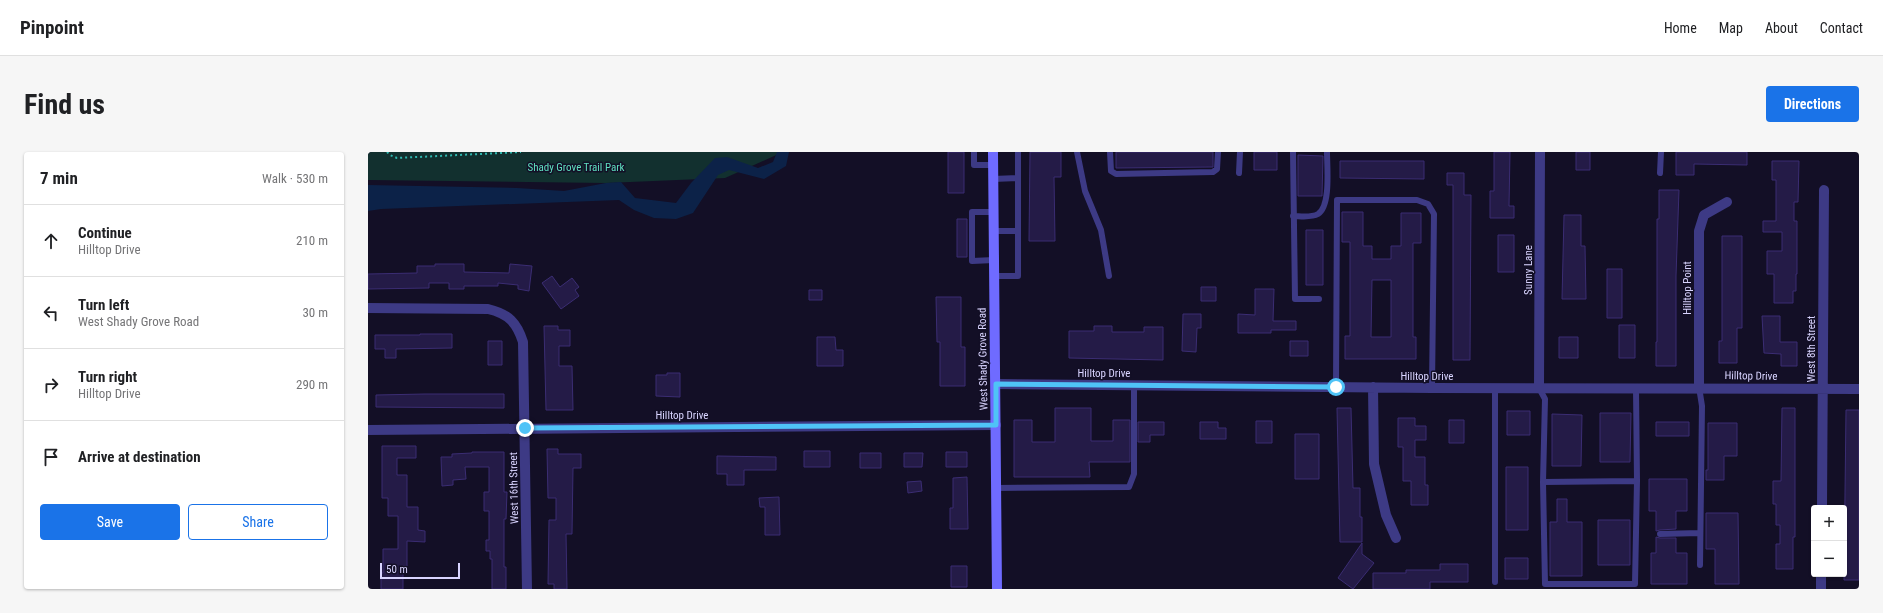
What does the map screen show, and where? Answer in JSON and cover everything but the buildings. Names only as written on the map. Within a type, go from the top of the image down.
[{"type":"main road","name":"West Shady Grove Road","points":[[993,152],[997,589]]},
{"type":"street","name":"Sunny Lane","points":[[1540,152],[1540,388]]},
{"type":"street","name":"West 8th Street","points":[[1822,505],[1824,190]]},
{"type":"street","name":"Hilltop Point","points":[[1699,387],[1699,232],[1704,214],[1726,202]]},
{"type":"street","name":"West 16th Street","points":[[368,308],[488,309],[498,311],[506,315],[519,329],[523,342],[527,589]]},
{"type":"street","name":"Hilltop Drive","points":[[996,384],[1373,388],[1699,387],[1859,389]]},
{"type":"street","points":[[1373,388],[1374,464],[1386,515],[1396,538]]},
{"type":"street","name":"Hilltop Drive","points":[[368,430],[996,425]]},
{"type":"street","points":[[1821,577],[1821,589]]},
{"type":"lane","points":[[974,152],[974,165],[993,165]]},
{"type":"lane","points":[[994,276],[1018,276],[1018,152]]},
{"type":"lane","points":[[1077,152],[1085,191],[1101,230],[1109,276]]},
{"type":"lane","points":[[1110,152],[1111,171],[1116,174],[1213,172],[1217,169],[1218,152]]},
{"type":"lane","points":[[1239,173],[1240,152]]},
{"type":"lane","points":[[1293,152],[1295,299],[1319,299]]},
{"type":"lane","points":[[1293,216],[1317,215],[1323,210],[1326,198],[1326,152]]},
{"type":"lane","points":[[1660,174],[1661,152]]},
{"type":"lane","points":[[994,179],[1018,178]]},
{"type":"lane","points":[[1336,387],[1337,200],[1409,200],[1423,201],[1432,209],[1434,214],[1432,388]]},
{"type":"lane","points":[[994,212],[972,212],[972,261],[994,260]]},
{"type":"lane","points":[[994,231],[1018,231]]},
{"type":"lane","points":[[996,488],[1129,487],[1134,474],[1134,385]]},
{"type":"lane","points":[[1699,387],[1702,406],[1700,565]]},
{"type":"lane","points":[[1495,388],[1495,582]]},
{"type":"lane","points":[[1540,388],[1545,400],[1543,482],[1545,584],[1636,584],[1636,388]]},
{"type":"lane","points":[[1543,482],[1637,481]]},
{"type":"lane","points":[[1660,534],[1700,533]]},
{"type":"path","points":[[387,152],[390,156],[397,158],[521,152]]},
{"type":"green space","name":"Shady Grove Trail Park","points":[[368,152],[783,152],[725,178],[606,183],[368,180]]},
{"type":"water","points":[[777,152],[789,152],[786,166],[764,179],[729,170],[718,175],[693,213],[676,219],[654,218],[634,210],[619,200],[381,209],[368,211],[368,185],[517,188],[564,191],[606,183],[621,182],[635,198],[676,203],[691,183],[715,158],[727,157],[758,168],[773,162]]},
{"type":"route","points":[[525,428],[996,425],[996,384],[1336,387]]}]
